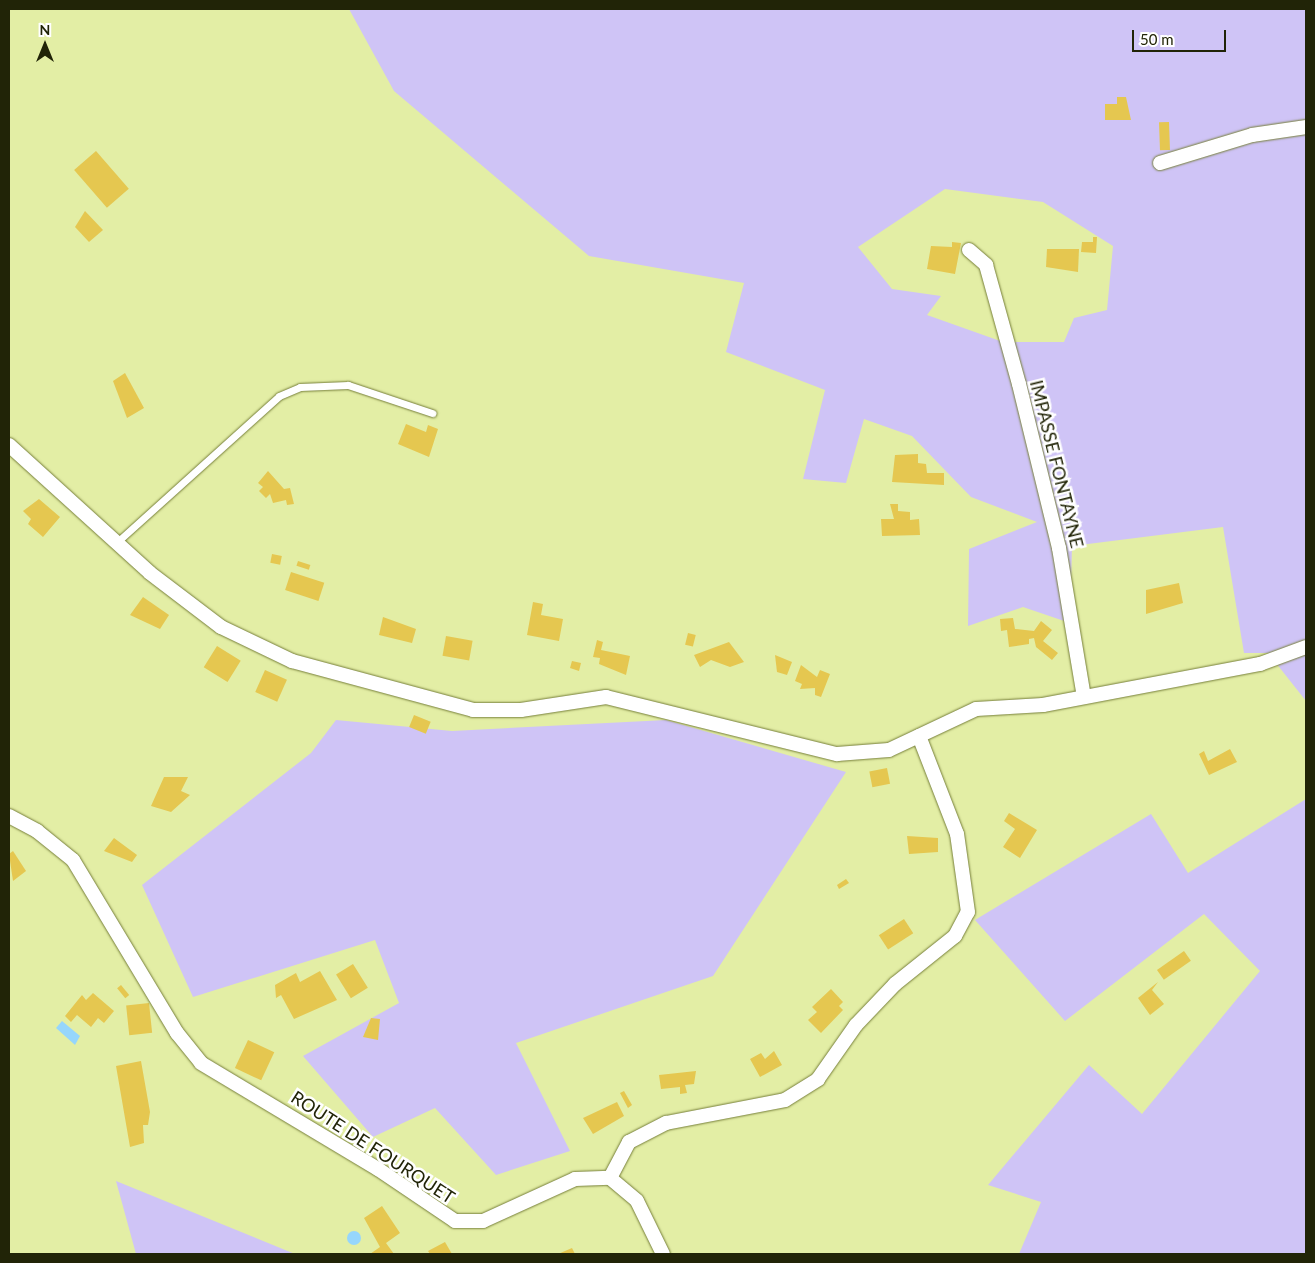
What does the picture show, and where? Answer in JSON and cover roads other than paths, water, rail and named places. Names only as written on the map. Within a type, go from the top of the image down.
[{"type":"street","points":[[1160,163],[1252,135],[1306,127]]},
{"type":"street","name":"IMPASSE FONTAYNE","points":[[968,250],[986,265],[1019,384],[1059,548],[1084,698]]},
{"type":"street","points":[[9,445],[116,543],[221,627],[292,661],[473,710],[521,710],[606,698],[837,754],[889,750],[976,709],[1084,698],[1260,664],[1306,647]]},
{"type":"street","points":[[663,1254],[637,1201],[610,1178],[629,1142],[666,1123],[785,1100],[818,1079],[856,1025],[895,984],[955,936],[968,912],[957,834],[918,736]]},
{"type":"street","name":"ROUTE DE FOURQUET","points":[[9,816],[37,831],[73,860],[177,1033],[201,1063],[378,1169],[454,1221],[483,1221],[575,1179],[610,1178]]},
{"type":"lane","points":[[116,543],[279,396],[300,388],[348,385],[432,413]]},
{"type":"water","points":[[62,1021],[80,1036],[75,1045],[56,1028]]},
{"type":"water","points":[[354,1231],[359,1233],[361,1238],[359,1243],[354,1245],[349,1243],[347,1238],[349,1233]]}]
